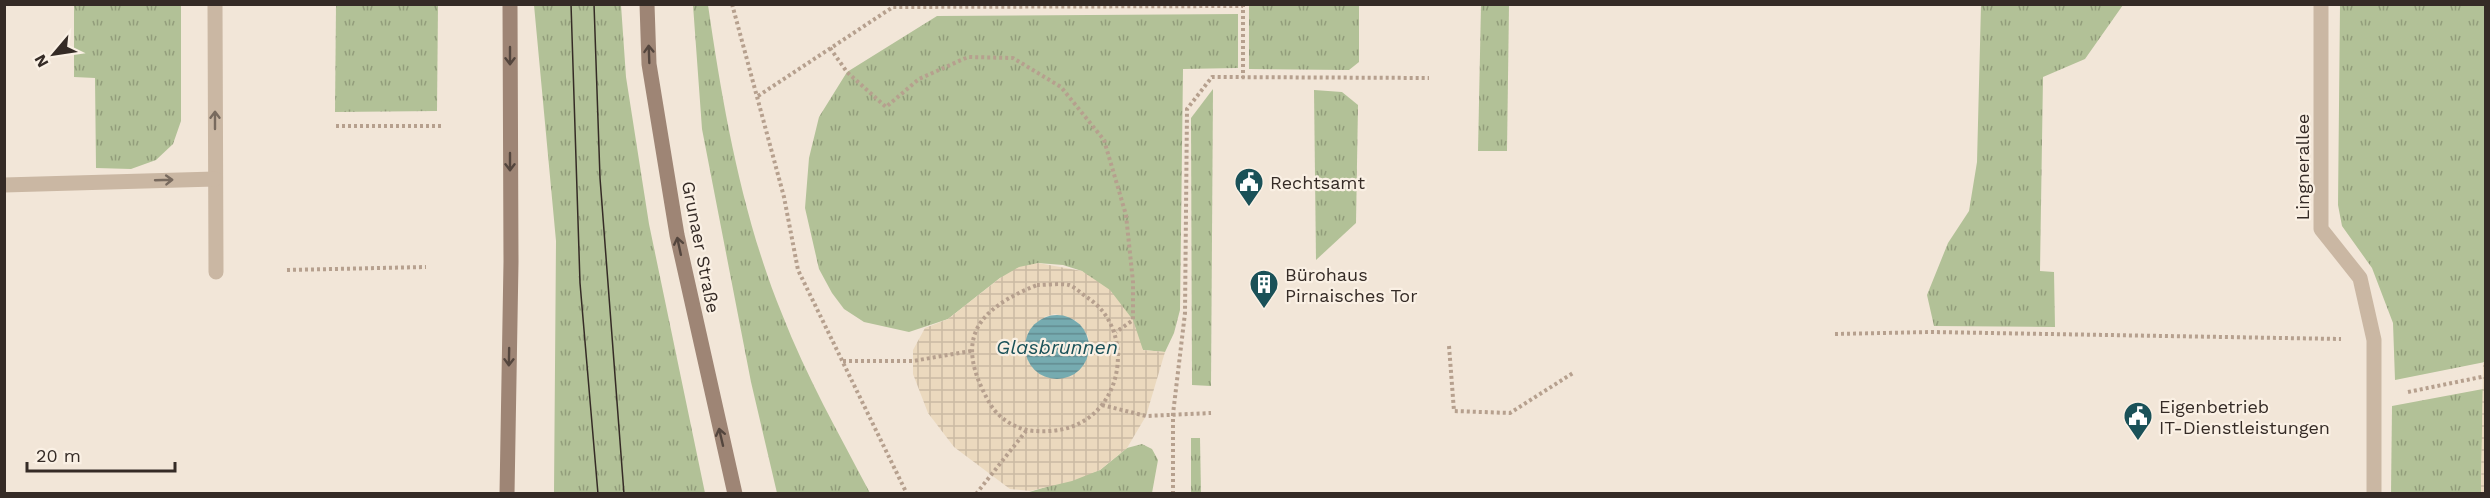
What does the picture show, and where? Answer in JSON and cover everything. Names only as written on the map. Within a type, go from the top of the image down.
[{"type":"main road","points":[[507,494],[511,262],[510,4]]},
{"type":"main road","name":"Grunaer Straße","points":[[647,4],[649,64],[677,235],[735,494]]},
{"type":"street","points":[[215,4],[216,272]]},
{"type":"street","name":"Lingnerallee","points":[[2321,4],[2321,229],[2360,278],[2374,340],[2374,494]]},
{"type":"street","points":[[4,185],[215,179]]},
{"type":"path","points":[[732,4],[784,197],[798,270],[907,494]]},
{"type":"path","points":[[758,96],[893,6],[1243,5],[1243,78]]},
{"type":"path","points":[[830,48],[847,72],[886,107],[919,79],[968,57],[1013,58],[1061,87],[1104,140],[1126,215],[1133,282],[1133,320],[1116,332]]},
{"type":"path","points":[[1173,494],[1173,414],[1185,313],[1188,109],[1212,77],[1429,78]]},
{"type":"path","points":[[336,126],[442,126]]},
{"type":"path","points":[[287,270],[426,267]]},
{"type":"path","points":[[1037,285],[1069,285],[1098,304],[1116,332],[1119,370],[1102,405],[1081,423],[1055,432],[1026,431],[995,414],[976,380],[971,351],[979,322],[1007,297],[1037,285]]},
{"type":"path","points":[[1835,334],[1931,332],[2374,340]]},
{"type":"path","points":[[1449,346],[1454,411],[1510,413],[1573,374]]},
{"type":"path","points":[[843,362],[913,361],[971,351]]},
{"type":"path","points":[[2375,399],[2486,376]]},
{"type":"path","points":[[1102,405],[1146,416],[1211,413]]},
{"type":"path","points":[[976,494],[1026,431]]},
{"type":"green space","points":[[74,5],[181,5],[181,121],[173,144],[156,160],[131,169],[96,168],[95,78],[74,77]]},
{"type":"green space","points":[[336,5],[438,5],[437,111],[335,112]]},
{"type":"green space","points":[[534,5],[621,5],[626,77],[649,224],[705,493],[554,493],[556,241]]},
{"type":"green space","points":[[693,5],[708,5],[727,122],[745,200],[768,277],[823,405],[870,493],[777,493],[751,382],[702,129]]},
{"type":"green space","points":[[1249,5],[1359,5],[1359,62],[1349,70],[1249,69]]},
{"type":"green space","points":[[1481,5],[1509,5],[1507,151],[1478,151]]},
{"type":"green space","points":[[1981,5],[2123,5],[2085,59],[2043,77],[2040,271],[2054,272],[2055,327],[1934,326],[1927,295],[1948,243],[1969,211],[1977,162]]},
{"type":"green space","points":[[2340,5],[2485,5],[2485,362],[2395,380],[2393,323],[2372,268],[2342,226],[2338,205]]},
{"type":"green space","points":[[1238,14],[1238,68],[1183,69],[1180,310],[1174,333],[1165,352],[1143,350],[1082,271],[1063,265],[1038,263],[1000,278],[948,319],[909,332],[864,322],[844,309],[832,293],[819,269],[805,208],[809,158],[819,117],[847,72],[937,16]]},
{"type":"green space","points":[[1213,89],[1211,386],[1192,385],[1191,118]]},
{"type":"green space","points":[[1314,90],[1342,92],[1358,105],[1356,223],[1316,260]]},
{"type":"green space","points":[[2483,389],[2481,493],[2391,494],[2392,406]]},
{"type":"green space","points":[[1191,438],[1200,438],[1201,493],[1191,493]]},
{"type":"green space","points":[[1142,444],[1152,449],[1158,460],[1152,493],[1023,494],[1100,470],[1127,448]]},
{"type":"shaded area","points":[[1038,263],[1082,271],[1110,290],[1133,320],[1143,350],[1165,352],[1146,416],[1127,448],[1100,470],[1072,481],[1030,491],[1010,489],[954,447],[928,413],[913,374],[913,350],[925,328],[948,319],[1000,278],[1019,267]],"holes":[[[1055,314],[1075,320],[1088,336],[1089,347],[1082,367],[1044,317]]]},
{"type":"shaded area","points":[[2485,362],[2486,493],[2481,494],[2483,363]]},
{"type":"water","name":"Glasbrunnen","points":[[1051,315],[1063,315],[1080,324],[1087,335],[1089,347],[1087,359],[1080,370],[1063,379],[1051,379],[1039,374],[1030,365],[1025,353],[1025,341],[1030,329],[1039,320]]},
{"type":"tram line","points":[[571,4],[580,283],[598,494]]},
{"type":"tram line","points":[[594,4],[600,178],[624,494]]},
{"type":"place","name":"Rechtsamt","points":[[1249,208]]},
{"type":"place","name":"Bürohaus Pirnaisches Tor","points":[[1264,310]]},
{"type":"place","name":"Eigenbetrieb IT-Dienstleistungen","points":[[2138,442]]}]
